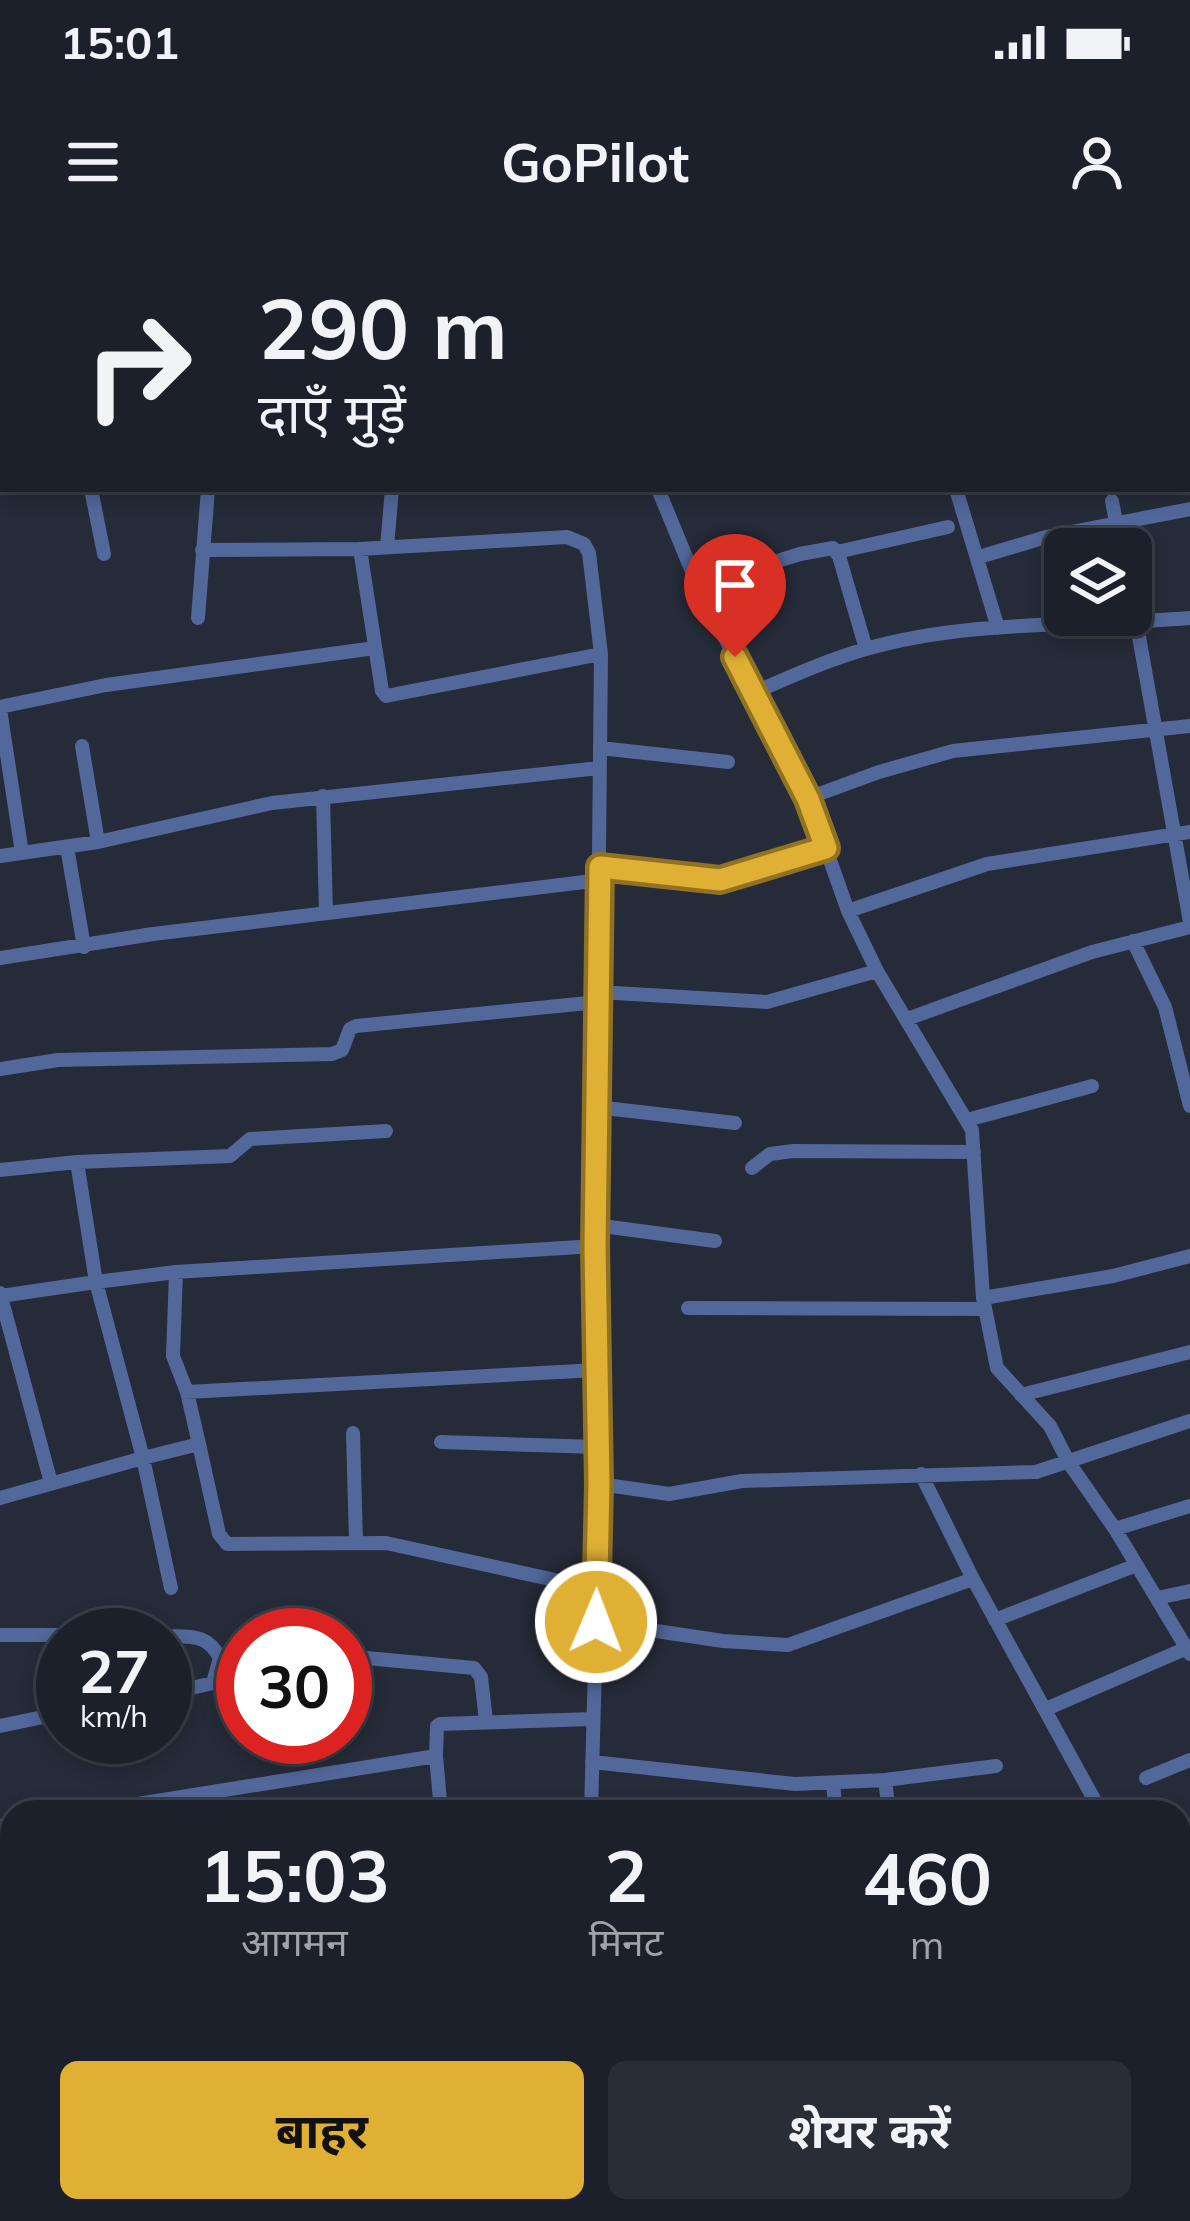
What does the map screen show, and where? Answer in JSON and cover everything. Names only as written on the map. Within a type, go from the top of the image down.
[{"type":"street","points":[[92,492],[104,554]]},
{"type":"street","points":[[198,618],[208,492]]},
{"type":"street","points":[[387,547],[392,492]]},
{"type":"street","points":[[659,492],[698,586],[808,799],[848,911],[877,971],[967,1120],[974,1152],[984,1303],[997,1369],[1050,1426],[1188,1651],[1046,1709]]},
{"type":"street","points":[[957,492],[998,628]]},
{"type":"street","points":[[1112,501],[1117,528]]},
{"type":"street","points":[[979,557],[1046,537],[1190,509]]},
{"type":"street","points":[[837,552],[948,527]]},
{"type":"street","points":[[202,550],[360,549],[566,537],[578,540],[589,553],[602,654],[595,1225],[599,1484],[591,1800]]},
{"type":"street","points":[[698,586],[829,547],[837,552],[866,649]]},
{"type":"street","points":[[360,549],[382,692],[389,697],[602,654]]},
{"type":"street","points":[[1152,621],[1190,618]]},
{"type":"street","points":[[753,693],[866,649],[998,628],[1044,626]]},
{"type":"street","points":[[907,1019],[1190,924],[1140,636]]},
{"type":"street","points":[[22,853],[0,708],[106,685],[376,648]]},
{"type":"street","points":[[808,799],[953,751],[1190,726]]},
{"type":"street","points":[[82,746],[98,842]]},
{"type":"street","points":[[600,748],[728,762]]},
{"type":"street","points":[[0,856],[98,842],[272,803],[599,768]]},
{"type":"street","points":[[323,796],[326,913]]},
{"type":"street","points":[[848,911],[987,864],[1190,832]]},
{"type":"street","points":[[67,848],[84,946]]},
{"type":"street","points":[[0,958],[600,873],[720,880],[826,848]]},
{"type":"street","points":[[1132,941],[1165,1007],[1190,1106]]},
{"type":"street","points":[[0,1069],[58,1060],[332,1054],[342,1049],[356,1026],[598,997],[767,1002],[877,971]]},
{"type":"street","points":[[967,1120],[1092,1086]]},
{"type":"street","points":[[596,1107],[734,1123]]},
{"type":"street","points":[[0,1170],[230,1156],[250,1139],[386,1131]]},
{"type":"street","points":[[752,1168],[770,1154],[793,1151],[974,1152]]},
{"type":"street","points":[[77,1162],[96,1282],[171,1588]]},
{"type":"street","points":[[595,1225],[715,1241]]},
{"type":"street","points":[[51,1483],[0,1295],[176,1272],[595,1246]]},
{"type":"street","points":[[688,1308],[984,1303],[1190,1256]]},
{"type":"street","points":[[176,1272],[173,1356],[187,1392],[223,1542],[356,1542],[427,1550],[596,1588]]},
{"type":"street","points":[[1021,1395],[1190,1352]]},
{"type":"street","points":[[187,1392],[597,1370]]},
{"type":"street","points":[[599,1484],[669,1494],[742,1481],[1036,1472],[1190,1421]]},
{"type":"street","points":[[353,1432],[356,1542]]},
{"type":"street","points":[[441,1442],[598,1447]]},
{"type":"street","points":[[0,1498],[199,1444]]},
{"type":"street","points":[[921,1474],[1095,1800]]},
{"type":"street","points":[[1115,1529],[1190,1506]]},
{"type":"street","points":[[995,1620],[1134,1566]]},
{"type":"street","points":[[596,1622],[723,1641],[788,1645],[973,1579]]},
{"type":"street","points":[[1157,1598],[1190,1591]]},
{"type":"street","points":[[0,1635],[36,1635]]},
{"type":"street","points":[[192,1637],[208,1640],[216,1652]]},
{"type":"street","points":[[372,1659],[474,1668],[482,1677],[486,1721]]},
{"type":"street","points":[[192,1688],[213,1683],[216,1672]]},
{"type":"street","points":[[0,1726],[36,1719]]},
{"type":"street","points":[[440,1800],[436,1726],[593,1719]]},
{"type":"street","points":[[163,1800],[436,1756]]},
{"type":"street","points":[[1147,1778],[1190,1760]]},
{"type":"street","points":[[592,1762],[754,1781],[833,1784],[996,1766]]},
{"type":"street","points":[[885,1780],[888,1800]]},
{"type":"street","points":[[833,1784],[835,1800]]},
{"type":"route","points":[[596,1622],[600,867],[720,880],[826,848],[808,799],[735,657]]}]
